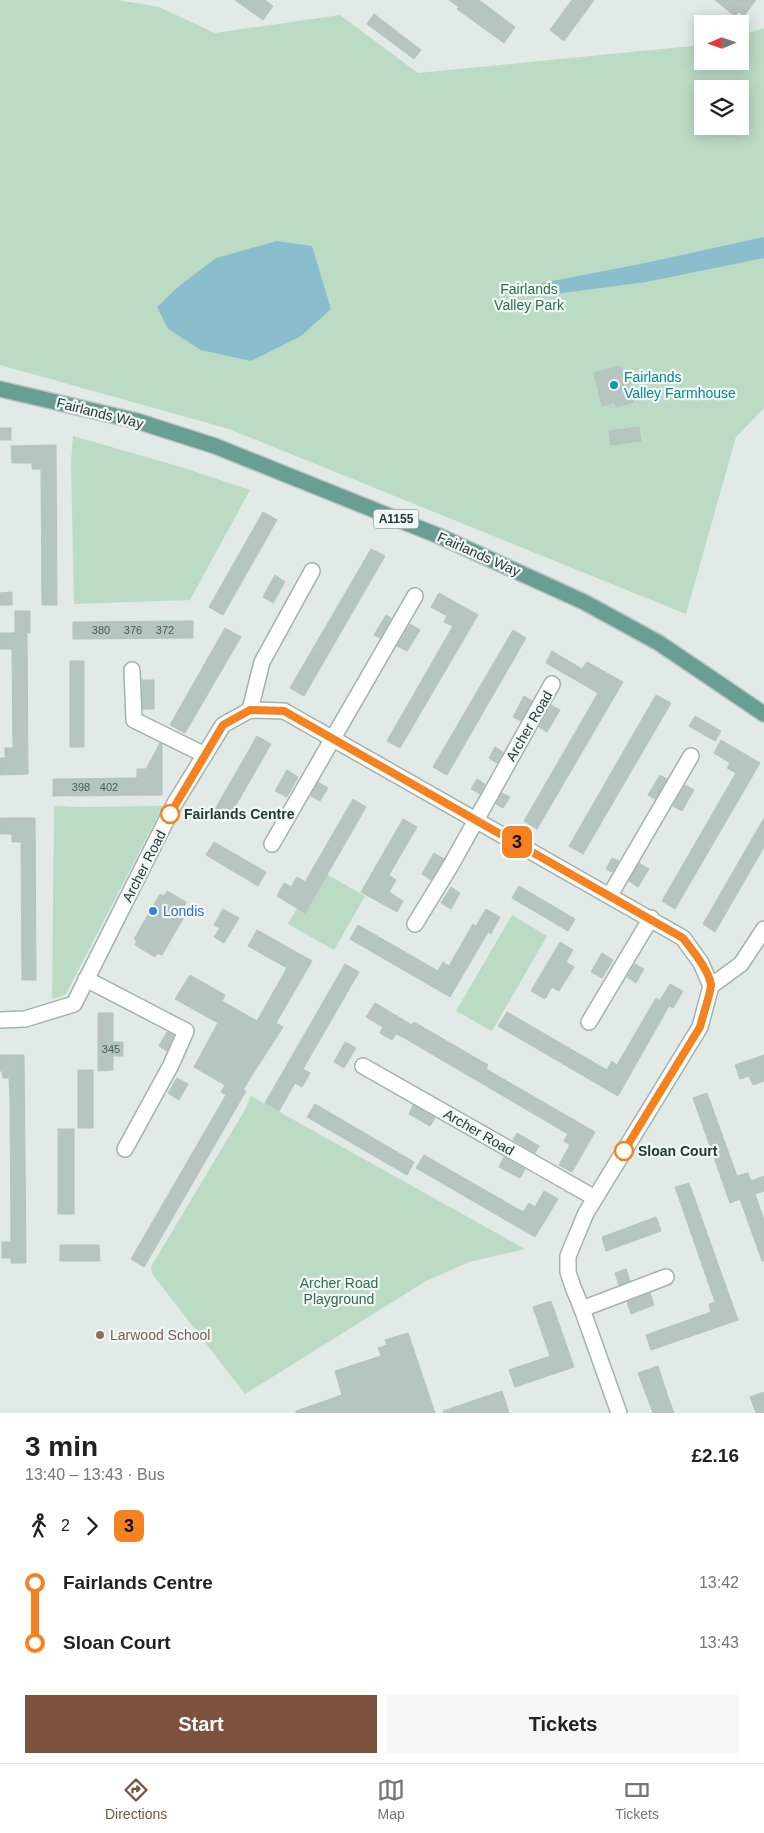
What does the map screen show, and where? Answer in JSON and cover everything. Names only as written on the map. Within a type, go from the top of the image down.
[{"type":"main road","name":"Fairlands Way","points":[[0,389],[137,421],[215,446],[440,536],[609,615],[659,643],[764,714]]},
{"type":"street","points":[[312,571],[262,662],[250,710],[284,711],[651,918],[683,938],[701,963],[711,986],[700,1027],[586,1213],[568,1256],[568,1272],[619,1413]]},
{"type":"street","points":[[272,844],[415,596]]},
{"type":"street","points":[[132,670],[134,720],[205,755]]},
{"type":"street","name":"Archer Road","points":[[415,924],[451,865],[552,684]]},
{"type":"street","name":"Archer Road","points":[[0,1020],[25,1019],[74,1004],[175,803],[223,725],[250,710]]},
{"type":"street","points":[[610,895],[691,756]]},
{"type":"street","points":[[589,1022],[651,918]]},
{"type":"street","points":[[711,986],[741,964],[764,929]]},
{"type":"street","points":[[86,979],[186,1032],[171,1065],[125,1149]]},
{"type":"street","name":"Archer Road","points":[[363,1066],[595,1198]]},
{"type":"street","points":[[582,1309],[666,1277]]},
{"type":"green space","name":"Fairlands Valley Park","points":[[0,0],[118,0],[159,7],[215,33],[340,15],[418,73],[694,46],[694,70],[749,70],[749,33],[764,28],[764,408],[736,437],[686,614],[229,429],[0,365]]},
{"type":"green space","points":[[73,436],[181,467],[250,490],[190,600],[74,604],[71,462]]},
{"type":"green space","points":[[54,806],[163,806],[66,994],[52,999]]},
{"type":"green space","points":[[319,870],[365,896],[334,950],[288,924]]},
{"type":"green space","points":[[512,915],[547,936],[492,1031],[456,1011]]},
{"type":"green space","name":"Archer Road Playground","points":[[251,1096],[525,1249],[469,1262],[426,1281],[245,1394],[153,1275],[151,1267],[246,1108]]},
{"type":"water","points":[[764,237],[764,258],[646,282],[533,297],[542,283]]},
{"type":"water","points":[[277,241],[312,246],[331,309],[301,336],[251,361],[201,350],[168,329],[157,307],[179,286],[216,258]]},
{"type":"building","points":[[235,0],[265,0],[273,6],[263,20]]},
{"type":"building","points":[[449,0],[479,0],[515,27],[504,43],[457,9],[459,7]]},
{"type":"building","points":[[572,0],[594,0],[564,41],[550,30]]},
{"type":"building","points":[[715,0],[756,0],[745,15],[739,12],[734,15]]},
{"type":"building","points":[[374,14],[421,50],[414,59],[367,24]]},
{"type":"building","name":"Fairlands Valley Farmhouse","points":[[618,366],[618,368],[621,367],[624,378],[628,377],[634,402],[616,407],[615,402],[602,406],[594,373]]},
{"type":"building","points":[[639,427],[641,441],[611,445],[609,431]]},
{"type":"building","points":[[0,428],[11,428],[11,440],[0,440]]},
{"type":"building","points":[[56,445],[57,605],[42,605],[41,469],[32,469],[32,463],[12,463],[11,446]]},
{"type":"building","points":[[263,512],[277,520],[223,615],[209,607]]},
{"type":"building","points":[[371,549],[385,556],[304,696],[290,688]]},
{"type":"building","points":[[275,575],[285,582],[273,603],[263,597]]},
{"type":"building","points":[[12,592],[12,605],[0,605],[0,593]]},
{"type":"building","points":[[439,593],[478,615],[400,748],[387,741],[453,626],[444,622],[447,616],[431,607]]},
{"type":"building","points":[[15,611],[30,611],[30,633],[27,633],[28,774],[0,775],[0,758],[5,758],[5,748],[13,748],[12,649],[0,649],[0,633],[15,633]]},
{"type":"building","points":[[386,615],[391,618],[380,638],[374,635]]},
{"type":"building","points":[[193,621],[193,638],[73,639],[73,622]]},
{"type":"building","points":[[410,624],[420,630],[407,651],[397,646]]},
{"type":"building","points":[[225,628],[241,637],[185,733],[170,725]]},
{"type":"building","points":[[513,630],[526,638],[447,775],[433,767]]},
{"type":"building","points":[[552,651],[582,669],[587,662],[623,682],[537,829],[524,821],[598,693],[546,663]]},
{"type":"building","points":[[70,661],[84,661],[84,747],[70,747]]},
{"type":"building","points":[[142,680],[154,680],[154,709],[143,709]]},
{"type":"building","points":[[656,695],[671,703],[583,854],[569,846]]},
{"type":"building","points":[[524,696],[532,701],[521,721],[513,717]]},
{"type":"building","points":[[551,705],[560,710],[547,732],[539,727]]},
{"type":"building","points":[[695,716],[721,731],[715,741],[689,726]]},
{"type":"building","points":[[257,736],[271,744],[228,819],[214,811]]},
{"type":"building","points":[[721,740],[760,763],[675,909],[662,901],[736,773],[727,768],[730,763],[714,753]]},
{"type":"building","points":[[160,743],[162,744],[162,795],[53,796],[53,779],[137,778],[137,769],[146,769]]},
{"type":"building","points":[[495,747],[503,752],[497,763],[489,758]]},
{"type":"building","points":[[287,770],[298,777],[287,797],[275,791]]},
{"type":"building","points":[[660,775],[667,779],[655,799],[648,795]]},
{"type":"building","points":[[477,779],[485,784],[480,794],[471,789]]},
{"type":"building","points":[[318,782],[328,788],[320,801],[311,796]]},
{"type":"building","points":[[685,785],[694,790],[682,811],[673,806]]},
{"type":"building","points":[[502,793],[510,797],[503,808],[496,804]]},
{"type":"building","points":[[353,799],[366,807],[305,913],[277,896],[284,883],[291,887],[297,877],[305,882]]},
{"type":"building","points":[[0,818],[35,818],[36,980],[22,980],[21,842],[12,842],[12,834],[0,834]]},
{"type":"building","points":[[764,818],[764,847],[715,932],[703,924]]},
{"type":"building","points":[[403,819],[417,827],[389,875],[396,880],[389,892],[403,901],[397,912],[361,892]]},
{"type":"building","points":[[214,842],[266,872],[258,886],[206,855]]},
{"type":"building","points":[[434,853],[444,859],[431,880],[422,874]]},
{"type":"building","points":[[612,858],[619,861],[612,872],[606,869]]},
{"type":"building","points":[[639,863],[649,869],[638,887],[629,881]]},
{"type":"building","points":[[519,886],[575,919],[568,931],[512,898]]},
{"type":"building","points":[[451,887],[460,893],[451,909],[441,903]]},
{"type":"building","points":[[167,891],[186,902],[184,907],[188,910],[162,955],[157,953],[155,957],[135,945],[137,941],[134,939],[160,894],[164,896]]},
{"type":"building","points":[[223,909],[239,918],[224,943],[214,937],[220,928],[214,925]]},
{"type":"building","points":[[486,909],[500,917],[491,934],[488,932],[450,997],[350,939],[358,925],[438,971],[443,962],[449,966],[473,924],[476,926]]},
{"type":"building","points":[[257,930],[312,961],[276,1023],[283,1027],[243,1090],[246,1091],[144,1267],[131,1259],[226,1095],[221,1092],[225,1085],[194,1067],[218,1023],[175,999],[190,975],[225,995],[222,1001],[257,1021],[287,968],[248,946]]},
{"type":"building","points":[[560,942],[573,950],[566,962],[574,967],[559,991],[552,987],[545,999],[531,991]]},
{"type":"building","points":[[602,953],[613,960],[602,978],[591,972]]},
{"type":"building","points":[[345,964],[359,972],[303,1069],[310,1073],[302,1087],[295,1083],[279,1111],[265,1103]]},
{"type":"building","points":[[635,964],[644,969],[636,983],[627,977]]},
{"type":"building","points":[[670,984],[683,991],[673,1008],[660,1000]]},
{"type":"building","points":[[656,998],[669,1006],[618,1096],[498,1026],[507,1012],[607,1070],[612,1061],[617,1065]]},
{"type":"building","points":[[375,1003],[412,1025],[414,1022],[488,1065],[486,1069],[595,1132],[572,1172],[559,1165],[570,1145],[564,1141],[568,1134],[401,1036],[396,1034],[392,1040],[380,1033],[383,1027],[366,1017]]},
{"type":"building","points":[[98,1013],[113,1013],[113,1042],[123,1042],[123,1056],[113,1056],[113,1070],[98,1071]]},
{"type":"building","points":[[167,1032],[174,1035],[167,1051],[159,1046]]},
{"type":"building","points":[[345,1042],[356,1048],[344,1068],[334,1062]]},
{"type":"building","points":[[0,1055],[24,1055],[26,1263],[11,1263],[11,1258],[2,1258],[2,1242],[11,1242],[10,1098],[9,1078],[3,1078],[2,1071],[0,1071]]},
{"type":"building","points":[[764,1055],[764,1081],[753,1085],[749,1076],[740,1079],[735,1065]]},
{"type":"building","points":[[78,1070],[93,1070],[93,1128],[78,1128]]},
{"type":"building","points":[[177,1078],[188,1084],[179,1100],[168,1093]]},
{"type":"building","points":[[707,1093],[737,1176],[748,1173],[751,1181],[764,1176],[764,1191],[755,1194],[764,1220],[764,1261],[762,1261],[740,1199],[730,1203],[693,1098]]},
{"type":"building","points":[[315,1104],[414,1162],[407,1175],[307,1117]]},
{"type":"building","points":[[413,1105],[435,1118],[430,1126],[409,1114]]},
{"type":"building","points":[[58,1129],[74,1129],[74,1214],[58,1214]]},
{"type":"building","points":[[517,1133],[539,1146],[535,1153],[513,1140]]},
{"type":"building","points":[[424,1155],[523,1212],[529,1203],[535,1207],[544,1191],[558,1199],[535,1237],[416,1168]]},
{"type":"building","points":[[504,1157],[525,1169],[520,1178],[499,1167]]},
{"type":"building","points":[[689,1183],[738,1320],[651,1350],[646,1335],[711,1312],[709,1304],[715,1302],[675,1187]]},
{"type":"building","points":[[656,1217],[661,1231],[606,1251],[602,1237]]},
{"type":"building","points":[[60,1245],[99,1245],[100,1261],[60,1261]]},
{"type":"building","points":[[626,1269],[630,1281],[619,1285],[615,1273]]},
{"type":"building","points":[[650,1293],[654,1305],[631,1314],[627,1302]]},
{"type":"building","points":[[551,1301],[574,1367],[515,1387],[509,1370],[550,1356],[533,1307]]},
{"type":"building","points":[[408,1333],[435,1413],[296,1413],[296,1411],[342,1395],[335,1371],[381,1356],[378,1348],[387,1345],[385,1340]]},
{"type":"building","points":[[658,1366],[674,1413],[653,1413],[638,1373]]},
{"type":"building","points":[[502,1391],[509,1413],[444,1413],[443,1411]]},
{"type":"building","points":[[764,1392],[764,1413],[756,1413],[750,1397]]},
{"type":"bus line","name":"3","points":[[170,814],[223,725],[250,710],[284,711],[683,938],[701,963],[711,986],[700,1027],[624,1151]]},
{"type":"place","name":"Fairlands Valley Farmhouse","points":[[614,385]]},
{"type":"place","name":"Fairlands Centre","points":[[170,814]]},
{"type":"place","name":"Londis","points":[[153,911]]},
{"type":"place","name":"Sloan Court","points":[[624,1151]]},
{"type":"place","name":"Larwood School","points":[[100,1335]]}]
